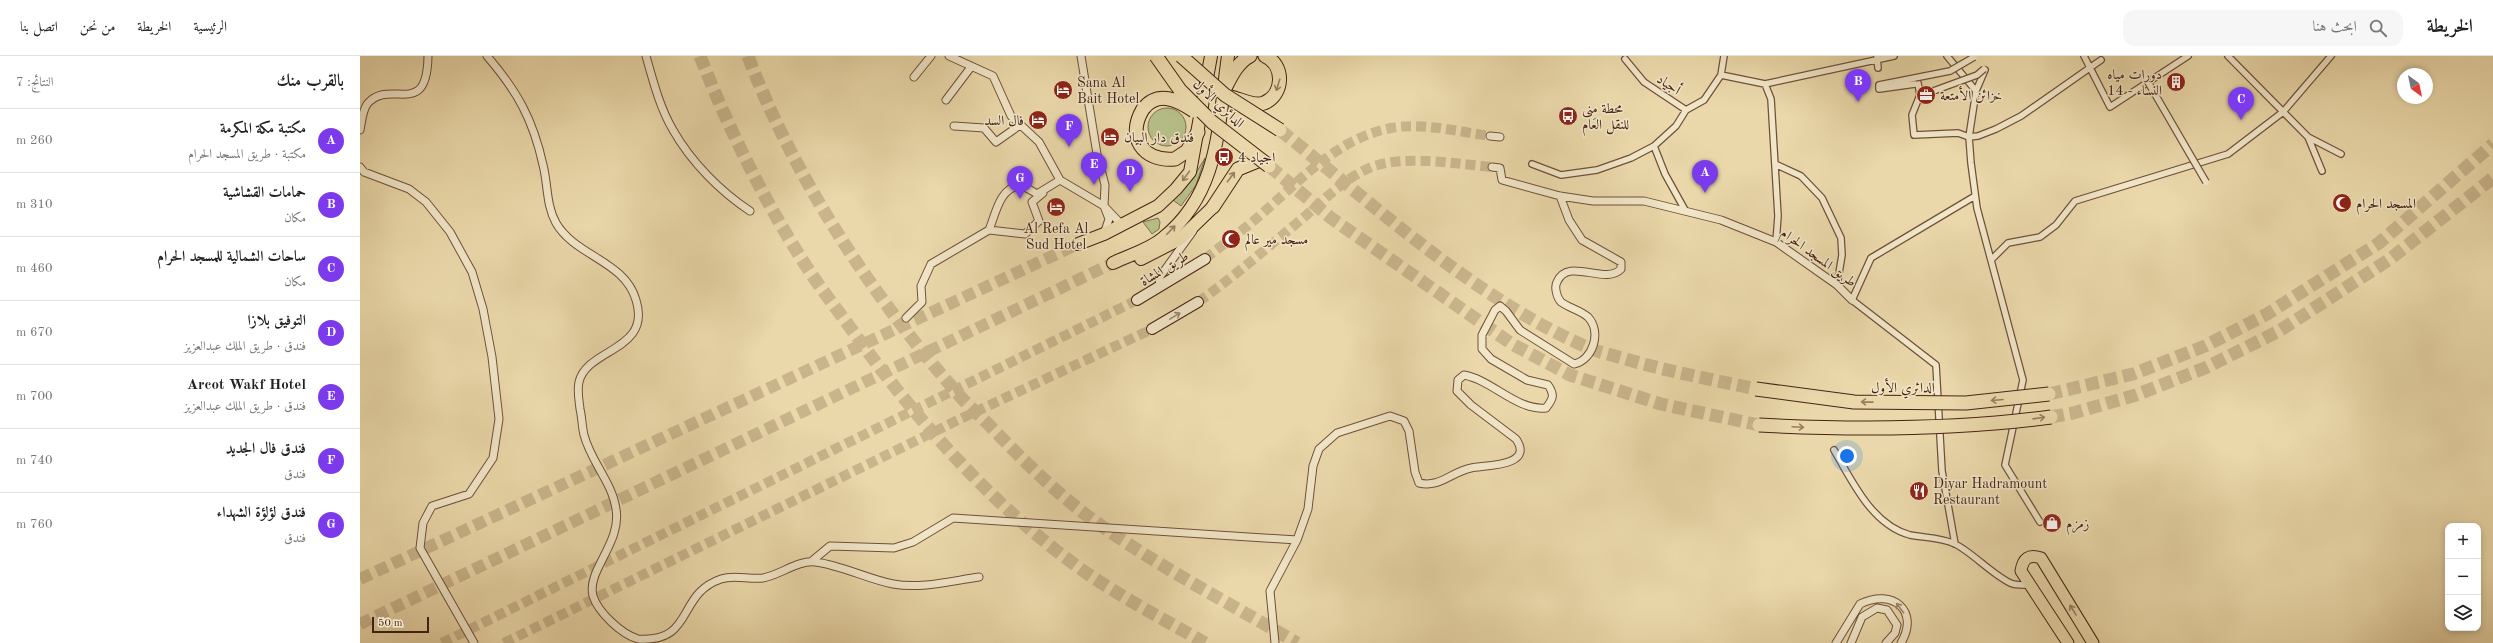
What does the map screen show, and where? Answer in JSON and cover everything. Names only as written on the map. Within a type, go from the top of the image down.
[{"type":"highway","name":"الدائري الأول","points":[[1156,56],[1180,90],[1212,122],[1264,163],[1238,169],[1213,207]]},
{"type":"highway","name":"الدائري الأول","points":[[1181,56],[1224,95],[1280,130]]},
{"type":"highway","points":[[1187,56],[1201,74]]},
{"type":"highway","points":[[1078,244],[1104,234],[1158,206],[1190,172],[1211,56]]},
{"type":"highway","points":[[1213,207],[1197,224],[1163,249],[1131,264],[1113,262],[1162,239],[1174,228],[1204,187],[1215,150],[1224,95],[1228,56]]},
{"type":"highway","points":[[1224,95],[1238,67],[1250,56]]},
{"type":"highway","points":[[1224,95],[1252,103],[1264,103],[1278,89],[1279,72],[1275,64],[1265,56]]},
{"type":"highway","points":[[1198,132],[1187,151],[1175,159],[1153,157],[1146,153],[1139,143],[1137,120],[1143,109],[1158,98],[1170,98],[1185,104],[1212,122]]},
{"type":"highway","name":"الدائري الأول","points":[[1756,389],[1854,402],[1966,403],[2049,394]]},
{"type":"highway","points":[[1759,426],[1827,429],[1927,427],[1998,424],[2051,417]]},
{"type":"main road","name":"طريق المشاة","points":[[1136,300],[1205,259]]},
{"type":"main road","points":[[1152,329],[1198,302]]},
{"type":"main road","points":[[2068,643],[2028,585],[2021,571],[2022,562],[2027,557],[2033,556],[2041,558],[2093,643]]},
{"type":"street","points":[[360,130],[363,114],[368,104],[378,97],[408,95],[417,91],[425,84],[428,56]]},
{"type":"street","points":[[487,56],[511,84],[528,119],[540,150],[552,212],[557,225],[585,249],[615,269],[627,282],[636,299],[639,314],[636,327],[628,340],[586,370],[580,380],[578,398],[584,436],[608,482],[616,509],[617,526],[614,536],[592,583],[592,592],[596,605],[623,631],[636,638],[659,642],[677,634],[689,607],[712,582],[735,576],[763,578],[812,561],[830,546],[894,548],[913,542],[953,518],[1297,540]]},
{"type":"street","points":[[646,56],[657,94],[673,131],[698,164],[731,198],[750,211]]},
{"type":"street","points":[[914,77],[931,56]]},
{"type":"street","points":[[949,56],[971,68],[993,76],[1011,116],[1039,142],[1060,180],[1104,206],[1122,225]]},
{"type":"street","points":[[1081,56],[1097,154],[1105,185],[1104,206],[1109,219],[1104,234]]},
{"type":"street","points":[[1532,164],[1561,175],[1590,171],[1630,158],[1654,146],[1676,126],[1686,110],[1704,100],[1721,75],[1724,56]]},
{"type":"street","points":[[1721,75],[1765,84],[1877,58],[1894,56]]},
{"type":"street","points":[[1947,56],[1976,90]]},
{"type":"street","points":[[2084,56],[2091,67],[2110,107],[2188,56]]},
{"type":"street","points":[[2228,56],[2308,137],[2342,154]]},
{"type":"street","points":[[1992,259],[2008,242],[2040,237],[2056,225],[2075,201],[2228,154],[2283,112],[2331,56]]},
{"type":"street","points":[[1974,57],[1950,71],[1879,85],[1879,89],[1918,84],[1920,95],[1912,115],[1914,136],[1958,133],[1969,137],[1984,134],[2021,116],[2101,60]]},
{"type":"street","points":[[1877,58],[1878,68]]},
{"type":"street","name":"أجياد","points":[[1625,59],[1644,82],[1686,110]]},
{"type":"street","points":[[946,100],[971,68]]},
{"type":"street","points":[[1920,95],[1977,75],[1984,70],[1976,90],[1969,137],[1975,196],[2023,380],[2005,465],[2040,522]]},
{"type":"street","points":[[2145,77],[2206,182]]},
{"type":"street","points":[[1765,84],[1771,99],[1778,216],[1776,242]]},
{"type":"street","points":[[954,126],[984,128],[996,142],[1020,125]]},
{"type":"street","points":[[1490,136],[1500,136]]},
{"type":"street","points":[[2308,137],[2322,171]]},
{"type":"street","points":[[1654,146],[1665,174],[1685,210]]},
{"type":"street","points":[[1775,164],[1801,176],[1822,198],[1841,238],[1842,255],[1837,285]]},
{"type":"street","points":[[360,167],[364,172],[409,189],[426,202],[450,232],[472,272],[483,309],[492,356],[499,419],[493,458],[469,494],[432,506],[423,523],[420,548],[474,643]]},
{"type":"street","name":"طريق المسجد الحرام","points":[[1496,167],[1502,180],[1560,196],[1593,201],[1644,201],[1721,220],[1776,242],[1837,285],[1852,300],[1936,365],[1942,472],[1955,544]]},
{"type":"street","points":[[906,318],[922,302],[921,286],[931,264],[989,230],[1025,234],[1030,231],[1039,221],[1032,202],[1044,191],[1060,180]]},
{"type":"street","points":[[989,230],[997,207],[1004,195],[1014,187],[1021,186],[1037,194],[1044,191]]},
{"type":"street","points":[[1275,643],[1270,591],[1297,540],[1308,509],[1313,466],[1319,449],[1337,433],[1390,416],[1404,421],[1409,431],[1414,472],[1419,483],[1430,486],[1470,468],[1502,465],[1515,459],[1520,452],[1520,444],[1516,439],[1471,405],[1457,391],[1458,380],[1464,375],[1475,377],[1534,409],[1546,408],[1552,400],[1553,392],[1548,385],[1527,380],[1491,358],[1482,349],[1482,335],[1495,310],[1500,306],[1506,311],[1520,330],[1574,364],[1582,362],[1589,356],[1594,342],[1593,328],[1590,319],[1582,312],[1561,301],[1556,292],[1556,282],[1572,270],[1612,275],[1621,269],[1621,262],[1582,240],[1576,234],[1560,196]]},
{"type":"street","points":[[1852,300],[1871,258],[1975,196]]},
{"type":"street","points":[[1160,287],[1159,278],[1190,238],[1197,224]]},
{"type":"street","points":[[1834,450],[1855,486],[1876,514],[1895,528],[1909,535],[1937,538],[1955,544],[2013,584],[2028,585]]},
{"type":"street","points":[[812,561],[913,586],[979,577]]},
{"type":"street","points":[[1836,643],[1860,604],[1883,597],[1895,601],[1907,620],[1908,632],[1901,643]]},
{"type":"street","points":[[1851,643],[1862,617],[1877,608],[1887,610],[1897,625],[1895,633],[1886,643]]},
{"type":"green space","points":[[1163,108],[1171,108],[1181,113],[1185,120],[1185,134],[1181,141],[1171,146],[1163,146],[1153,141],[1151,138],[1148,131],[1148,123],[1153,113],[1156,111]]},
{"type":"green space","points":[[1205,158],[1196,185],[1181,206],[1173,200],[1191,181]]},
{"type":"green space","points":[[1158,218],[1160,222],[1159,229],[1152,234],[1143,222]]},
{"type":"tunnel","points":[[700,56],[711,84],[750,168],[796,250],[817,282],[877,364],[930,430],[988,491],[1051,546],[1085,572],[1114,591],[1205,643]]},
{"type":"tunnel","points":[[748,56],[766,101],[788,146],[812,191],[838,234],[896,318],[927,358],[963,399],[1036,472],[1085,514],[1110,532],[1162,565],[1297,643]]},
{"type":"tunnel","points":[[1205,259],[1251,223],[1319,164],[1352,142],[1371,134],[1402,126],[1440,128],[1490,136]]},
{"type":"tunnel","points":[[1280,130],[1428,250],[1467,278],[1547,328],[1589,348],[1604,353],[1692,376],[1756,389]]},
{"type":"tunnel","points":[[2049,394],[2133,374],[2205,346],[2267,314],[2379,243],[2493,144]]},
{"type":"tunnel","points":[[1198,302],[1251,261],[1336,189],[1364,170],[1374,166],[1402,161],[1433,161],[1492,167]]},
{"type":"tunnel","points":[[1269,166],[1331,218],[1512,344],[1570,375],[1661,404],[1759,425]]},
{"type":"tunnel","points":[[2051,417],[2073,413],[2136,395],[2205,368],[2279,331],[2390,259],[2493,178]]},
{"type":"tunnel","points":[[360,579],[1078,244]]},
{"type":"tunnel","points":[[360,624],[1113,263]]},
{"type":"tunnel","points":[[442,643],[1137,300]]},
{"type":"tunnel","points":[[504,643],[958,420],[1152,329]]},
{"type":"place","name":"دورات مياه النساء - 14","points":[[2176,82]]},
{"type":"place","name":"Sana Al Bait Hotel","points":[[1063,90]]},
{"type":"place","name":"خزائن الأمتعة","points":[[1926,95]]},
{"type":"place","name":"حمامات القشاشية","points":[[1858,102]]},
{"type":"place","name":"محطة مِنى للنقل العام","points":[[1568,116]]},
{"type":"place","name":"فال السد","points":[[1038,120]]},
{"type":"place","name":"ساحات الشمالية للمسجد الحرام","points":[[2241,120]]},
{"type":"place","name":"فندق دار البيان","points":[[1110,137]]},
{"type":"place","name":"فندق فال الجديد","points":[[1069,147]]},
{"type":"place","name":"اجياد 4","points":[[1224,157]]},
{"type":"place","name":"Arcot Wakf Hotel","points":[[1094,185]]},
{"type":"place","name":"التوفيق بلازا","points":[[1130,192]]},
{"type":"place","name":"مكتبة مكة المكرمة","points":[[1705,193]]},
{"type":"place","name":"فندق لؤلؤة الشهداء","points":[[1020,199]]},
{"type":"place","name":"المسجد الحرام","points":[[2342,203]]},
{"type":"place","name":"Al Refa Al Sud Hotel","points":[[1056,207]]},
{"type":"place","name":"مسجد مير عالم","points":[[1231,239]]},
{"type":"place","name":"Diyar Hadramount Restaurant","points":[[1919,491]]},
{"type":"place","name":"زمزم","points":[[2052,523]]}]
